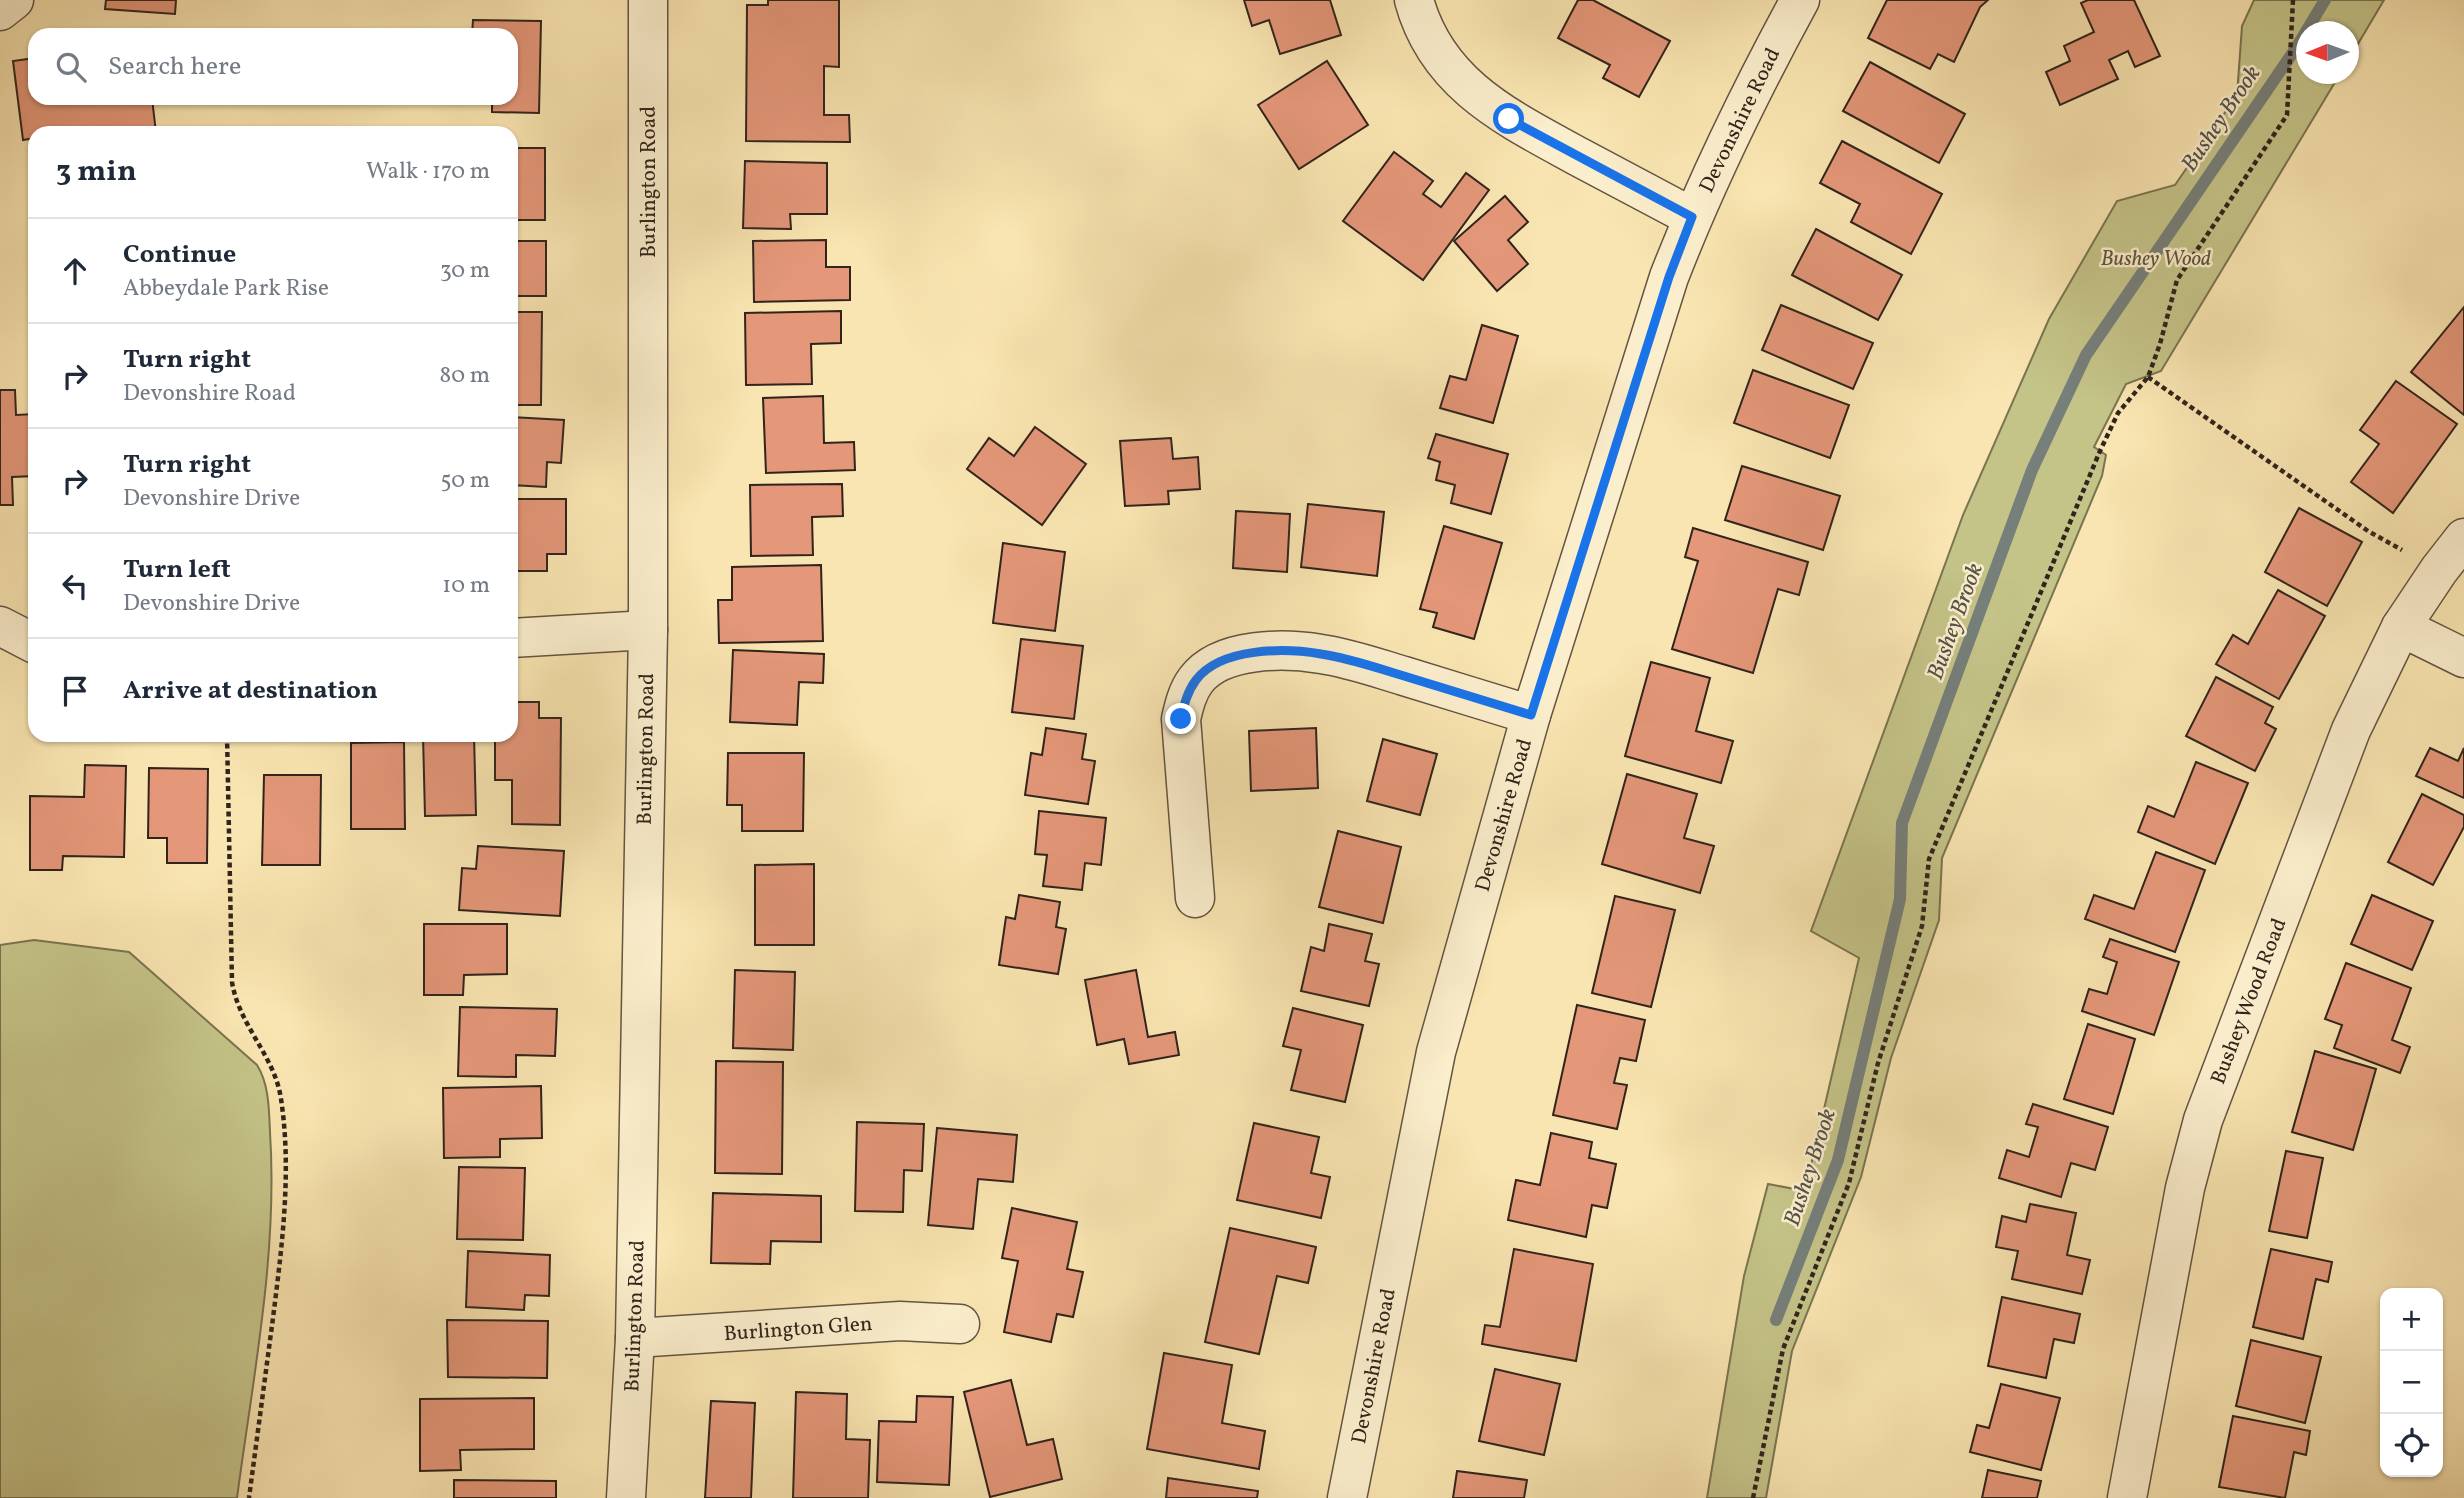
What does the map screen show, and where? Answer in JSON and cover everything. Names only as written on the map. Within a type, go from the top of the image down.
[{"type":"street","points":[[0,10],[14,0]]},
{"type":"street","name":"Burlington Road","points":[[626,1498],[635,1338],[648,630],[648,0]]},
{"type":"street","points":[[1414,0],[1435,50],[1476,96],[1509,119],[1692,217]]},
{"type":"street","name":"Devonshire Road","points":[[1347,1498],[1436,1052],[1531,715],[1669,277],[1692,217],[1764,66],[1800,0]]},
{"type":"street","name":"Bushey Wood Road","points":[[2127,1498],[2185,1188],[2203,1121],[2351,730],[2401,627],[2464,538]]},
{"type":"street","points":[[0,626],[28,640]]},
{"type":"street","points":[[2401,627],[2464,658]]},
{"type":"street","points":[[518,638],[648,630]]},
{"type":"street","points":[[1195,898],[1181,719],[1186,697],[1197,678],[1217,663],[1240,654],[1275,651],[1321,654],[1531,715]]},
{"type":"street","name":"Burlington Glen","points":[[635,1338],[900,1321],[960,1324]]},
{"type":"path","points":[[1752,1498],[1783,1349],[1849,1183],[1878,1063],[1922,926],[1928,859],[2100,451],[2118,413],[2148,377],[2177,280],[2287,115],[2293,0]]},
{"type":"path","points":[[2148,377],[2368,531],[2439,570]]},
{"type":"path","points":[[227,742],[232,982],[242,1016],[279,1084],[286,1167],[281,1256],[249,1498]]},
{"type":"green space","name":"Bushey Wood","points":[[2254,0],[2384,0],[2359,42],[2359,21],[2296,21],[2296,84],[2334,84],[2161,371],[2126,384],[2094,447],[2106,455],[2102,476],[1942,858],[1939,920],[1891,1058],[1861,1177],[1792,1351],[1766,1498],[1707,1498],[1744,1276],[1768,1184],[1805,1191],[1859,958],[1811,931],[1963,515],[2049,319],[2117,201],[2175,185],[2237,95],[2242,26]]},
{"type":"green space","points":[[34,940],[129,952],[257,1065],[264,1080],[270,1123],[270,1224],[262,1315],[237,1498],[0,1498],[0,945]]},
{"type":"building","points":[[106,0],[176,0],[175,14],[105,9]]},
{"type":"building","points":[[768,0],[839,0],[839,67],[824,66],[824,115],[849,115],[850,142],[746,141],[747,5],[768,5]]},
{"type":"building","points":[[1244,0],[1330,0],[1341,35],[1280,54],[1269,20],[1252,26]]},
{"type":"building","points":[[1578,0],[1593,0],[1670,41],[1639,97],[1603,78],[1610,65],[1558,38]]},
{"type":"building","points":[[1887,0],[1988,0],[1980,7],[1954,62],[1938,54],[1930,69],[1868,38]]},
{"type":"building","points":[[2088,0],[2134,0],[2160,56],[2135,67],[2128,51],[2109,60],[2118,79],[2060,105],[2046,72],[2070,61],[2064,46],[2094,32],[2081,3]]},
{"type":"building","points":[[473,20],[541,21],[539,113],[492,112],[492,105],[518,105],[518,28],[472,28]]},
{"type":"building","points":[[28,59],[28,105],[153,105],[155,126],[28,126],[28,139],[23,140],[13,61]]},
{"type":"building","points":[[1327,61],[1368,125],[1299,169],[1258,105]]},
{"type":"building","points":[[1870,62],[1965,114],[1939,163],[1843,111]]},
{"type":"building","points":[[1842,141],[1942,194],[1911,254],[1851,222],[1860,204],[1820,183]]},
{"type":"building","points":[[518,148],[545,148],[545,220],[518,220]]},
{"type":"building","points":[[1394,152],[1433,181],[1423,194],[1441,207],[1466,173],[1489,190],[1423,280],[1343,221]]},
{"type":"building","points":[[745,161],[827,163],[827,214],[790,214],[791,229],[743,228]]},
{"type":"building","points":[[1505,196],[1528,222],[1508,240],[1528,264],[1497,291],[1454,241]]},
{"type":"building","points":[[1816,229],[1902,275],[1878,320],[1792,275]]},
{"type":"building","points":[[826,240],[826,267],[850,267],[850,300],[754,302],[753,241]]},
{"type":"building","points":[[518,241],[546,241],[546,296],[518,296]]},
{"type":"building","points":[[1781,305],[1873,343],[1853,389],[1762,350]]},
{"type":"building","points":[[2464,307],[2464,415],[2411,372]]},
{"type":"building","points":[[841,311],[841,343],[811,344],[812,384],[746,385],[745,313]]},
{"type":"building","points":[[518,312],[542,312],[541,405],[518,405]]},
{"type":"building","points":[[1482,325],[1518,336],[1493,423],[1440,408],[1450,376],[1466,380]]},
{"type":"building","points":[[1753,370],[1849,405],[1830,458],[1734,423]]},
{"type":"building","points":[[2396,381],[2457,424],[2393,513],[2351,482],[2379,444],[2360,430]]},
{"type":"building","points":[[0,390],[15,390],[16,415],[28,414],[28,476],[12,477],[13,505],[0,505]]},
{"type":"building","points":[[823,396],[824,443],[854,442],[855,470],[766,473],[763,398]]},
{"type":"building","points":[[518,417],[564,420],[561,463],[547,462],[546,487],[518,485]]},
{"type":"building","points":[[1035,427],[1086,464],[1042,525],[967,469],[989,438],[1014,456]]},
{"type":"building","points":[[1436,434],[1508,454],[1491,514],[1451,503],[1455,485],[1436,480],[1440,462],[1428,458]]},
{"type":"building","points":[[1171,438],[1173,459],[1198,457],[1200,489],[1168,491],[1169,504],[1125,506],[1120,441]]},
{"type":"building","points":[[1742,466],[1840,496],[1823,550],[1725,520]]},
{"type":"building","points":[[842,484],[843,516],[812,517],[813,555],[751,556],[750,485]]},
{"type":"building","points":[[518,499],[566,499],[566,554],[547,554],[547,571],[518,571]]},
{"type":"building","points":[[1308,504],[1384,512],[1377,576],[1301,567]]},
{"type":"building","points":[[2299,508],[2362,542],[2327,606],[2265,572]]},
{"type":"building","points":[[1236,511],[1290,514],[1287,572],[1233,568]]},
{"type":"building","points":[[1444,526],[1502,543],[1474,639],[1433,627],[1437,613],[1420,609]]},
{"type":"building","points":[[1693,528],[1808,562],[1799,595],[1778,589],[1753,673],[1672,649],[1698,561],[1685,557]]},
{"type":"building","points":[[1003,543],[1065,552],[1055,631],[993,623]]},
{"type":"building","points":[[821,565],[823,641],[719,643],[718,600],[732,600],[732,567]]},
{"type":"building","points":[[2278,590],[2325,616],[2279,699],[2216,664],[2233,635],[2248,644]]},
{"type":"building","points":[[1021,639],[1083,646],[1074,719],[1012,712]]},
{"type":"building","points":[[733,650],[824,654],[823,683],[799,682],[797,725],[730,722]]},
{"type":"building","points":[[1651,662],[1710,678],[1696,731],[1733,741],[1721,783],[1625,756]]},
{"type":"building","points":[[2216,677],[2273,707],[2265,723],[2276,729],[2255,771],[2186,736]]},
{"type":"building","points":[[518,702],[539,702],[539,718],[561,718],[560,825],[512,824],[512,780],[495,780],[495,742],[518,742]]},
{"type":"building","points":[[1046,728],[1086,734],[1082,759],[1095,761],[1088,804],[1025,795],[1031,753],[1042,755]]},
{"type":"building","points":[[1316,728],[1318,788],[1251,791],[1249,731]]},
{"type":"building","points":[[1383,739],[1437,754],[1420,815],[1367,801]]},
{"type":"building","points":[[404,742],[405,829],[351,829],[351,743]]},
{"type":"building","points":[[423,742],[474,742],[476,815],[425,816]]},
{"type":"building","points":[[2430,748],[2458,761],[2464,748],[2464,798],[2416,776]]},
{"type":"building","points":[[728,753],[804,753],[803,831],[742,831],[742,805],[727,805]]},
{"type":"building","points":[[2196,762],[2248,783],[2215,864],[2138,832],[2148,806],[2174,817]]},
{"type":"building","points":[[85,765],[126,766],[124,857],[63,856],[62,870],[30,870],[30,796],[84,797]]},
{"type":"building","points":[[149,768],[208,769],[207,863],[167,863],[167,838],[148,838]]},
{"type":"building","points":[[1627,774],[1697,794],[1684,838],[1714,846],[1700,893],[1602,864]]},
{"type":"building","points":[[264,775],[321,775],[320,865],[262,865]]},
{"type":"building","points":[[2422,794],[2464,815],[2464,827],[2433,885],[2388,862]]},
{"type":"building","points":[[1039,811],[1106,818],[1101,865],[1085,863],[1082,890],[1043,886],[1047,855],[1035,854]]},
{"type":"building","points":[[1338,831],[1401,847],[1383,923],[1319,907]]},
{"type":"building","points":[[478,846],[564,851],[560,916],[459,910],[462,868],[476,869]]},
{"type":"building","points":[[2156,852],[2205,870],[2175,952],[2085,919],[2094,895],[2134,909]]},
{"type":"building","points":[[814,864],[814,945],[755,945],[755,865]]},
{"type":"building","points":[[1019,895],[1060,902],[1056,927],[1066,929],[1058,974],[999,965],[1006,917],[1015,919]]},
{"type":"building","points":[[2372,895],[2433,921],[2412,970],[2351,944]]},
{"type":"building","points":[[1615,896],[1675,910],[1651,1007],[1592,993]]},
{"type":"building","points":[[424,924],[507,924],[507,974],[464,975],[463,995],[424,995]]},
{"type":"building","points":[[1329,924],[1372,934],[1365,961],[1379,964],[1369,1006],[1301,991],[1311,947],[1324,951]]},
{"type":"building","points":[[2110,939],[2179,962],[2154,1035],[2082,1011],[2089,989],[2107,994],[2117,962],[2103,957]]},
{"type":"building","points":[[2346,963],[2411,988],[2392,1040],[2410,1047],[2400,1073],[2334,1048],[2342,1025],[2325,1019]]},
{"type":"building","points":[[735,970],[795,972],[793,1050],[733,1048]]},
{"type":"building","points":[[1136,970],[1148,1037],[1175,1032],[1179,1055],[1129,1064],[1124,1039],[1097,1045],[1085,980]]},
{"type":"building","points":[[1577,1005],[1645,1020],[1636,1061],[1620,1058],[1614,1083],[1627,1085],[1617,1129],[1553,1115]]},
{"type":"building","points":[[460,1007],[557,1009],[555,1056],[516,1055],[516,1077],[458,1076]]},
{"type":"building","points":[[1293,1008],[1363,1025],[1345,1102],[1291,1090],[1301,1050],[1283,1046]]},
{"type":"building","points":[[2088,1024],[2135,1039],[2113,1114],[2064,1099]]},
{"type":"building","points":[[2315,1051],[2376,1069],[2353,1150],[2292,1132]]},
{"type":"building","points":[[716,1061],[783,1062],[782,1174],[715,1173]]},
{"type":"building","points":[[541,1086],[542,1138],[500,1139],[500,1157],[444,1158],[443,1088]]},
{"type":"building","points":[[2033,1104],[2108,1127],[2095,1170],[2071,1163],[2061,1197],[1999,1178],[2007,1150],[2029,1157],[2038,1127],[2026,1124]]},
{"type":"building","points":[[857,1122],[924,1124],[922,1171],[904,1170],[903,1212],[855,1211]]},
{"type":"building","points":[[1254,1123],[1319,1137],[1311,1173],[1330,1177],[1321,1218],[1237,1200]]},
{"type":"building","points":[[937,1128],[1017,1135],[1013,1182],[978,1179],[973,1229],[928,1225]]},
{"type":"building","points":[[1551,1133],[1592,1142],[1589,1158],[1616,1164],[1607,1208],[1592,1205],[1586,1237],[1508,1220],[1516,1180],[1540,1185]]},
{"type":"building","points":[[2286,1151],[2323,1158],[2307,1238],[2269,1231]]},
{"type":"building","points":[[459,1167],[525,1168],[523,1240],[457,1239]]},
{"type":"building","points":[[713,1193],[821,1196],[821,1242],[771,1241],[770,1264],[711,1263]]},
{"type":"building","points":[[2030,1204],[2076,1213],[2067,1255],[2090,1260],[2082,1294],[2012,1279],[2018,1251],[1996,1247],[2002,1216],[2026,1222]]},
{"type":"building","points":[[1012,1208],[1077,1222],[1067,1269],[1083,1272],[1073,1317],[1057,1314],[1051,1342],[1004,1332],[1018,1261],[1002,1258]]},
{"type":"building","points":[[1230,1228],[1316,1247],[1308,1283],[1277,1276],[1259,1354],[1205,1342]]},
{"type":"building","points":[[1514,1249],[1593,1264],[1576,1361],[1482,1344],[1485,1325],[1500,1327]]},
{"type":"building","points":[[2271,1249],[2332,1262],[2328,1282],[2316,1279],[2303,1339],[2253,1327]]},
{"type":"building","points":[[468,1251],[550,1255],[549,1296],[525,1295],[524,1310],[466,1307]]},
{"type":"building","points":[[2002,1297],[2080,1314],[2074,1343],[2054,1339],[2046,1378],[1988,1366]]},
{"type":"building","points":[[447,1320],[548,1321],[547,1378],[448,1377]]},
{"type":"building","points":[[2251,1340],[2321,1357],[2305,1423],[2236,1406]]},
{"type":"building","points":[[1164,1353],[1232,1365],[1222,1423],[1265,1431],[1259,1469],[1147,1449]]},
{"type":"building","points":[[1495,1369],[1560,1384],[1544,1455],[1479,1441]]},
{"type":"building","points":[[1011,1380],[1027,1445],[1053,1439],[1062,1479],[990,1497],[964,1392]]},
{"type":"building","points":[[2001,1384],[2060,1398],[2041,1470],[1970,1452],[1977,1425],[1989,1428]]},
{"type":"building","points":[[796,1392],[847,1394],[846,1439],[870,1440],[868,1498],[793,1498]]},
{"type":"building","points":[[917,1396],[953,1397],[949,1485],[877,1482],[879,1421],[916,1422]]},
{"type":"building","points":[[534,1398],[534,1449],[460,1450],[461,1470],[420,1471],[420,1399]]},
{"type":"building","points":[[711,1401],[755,1403],[751,1498],[705,1498]]},
{"type":"building","points":[[2233,1416],[2310,1431],[2306,1455],[2294,1452],[2285,1498],[2219,1487]]},
{"type":"building","points":[[1988,1470],[2041,1481],[2037,1498],[1982,1498]]},
{"type":"building","points":[[1457,1471],[1527,1480],[1524,1498],[1453,1498]]},
{"type":"building","points":[[1168,1478],[1258,1491],[1257,1498],[1166,1498]]},
{"type":"building","points":[[454,1480],[556,1481],[556,1498],[454,1498]]},
{"type":"waterway","name":"Bushey Brook","points":[[1776,1320],[1838,1160],[1900,899],[1902,823],[2032,470],[2086,355],[2296,48],[2325,0]]},
{"type":"route","points":[[1181,719],[1186,697],[1197,678],[1217,663],[1240,654],[1275,651],[1321,654],[1366,665],[1531,715],[1669,277],[1692,217],[1509,119]]}]
